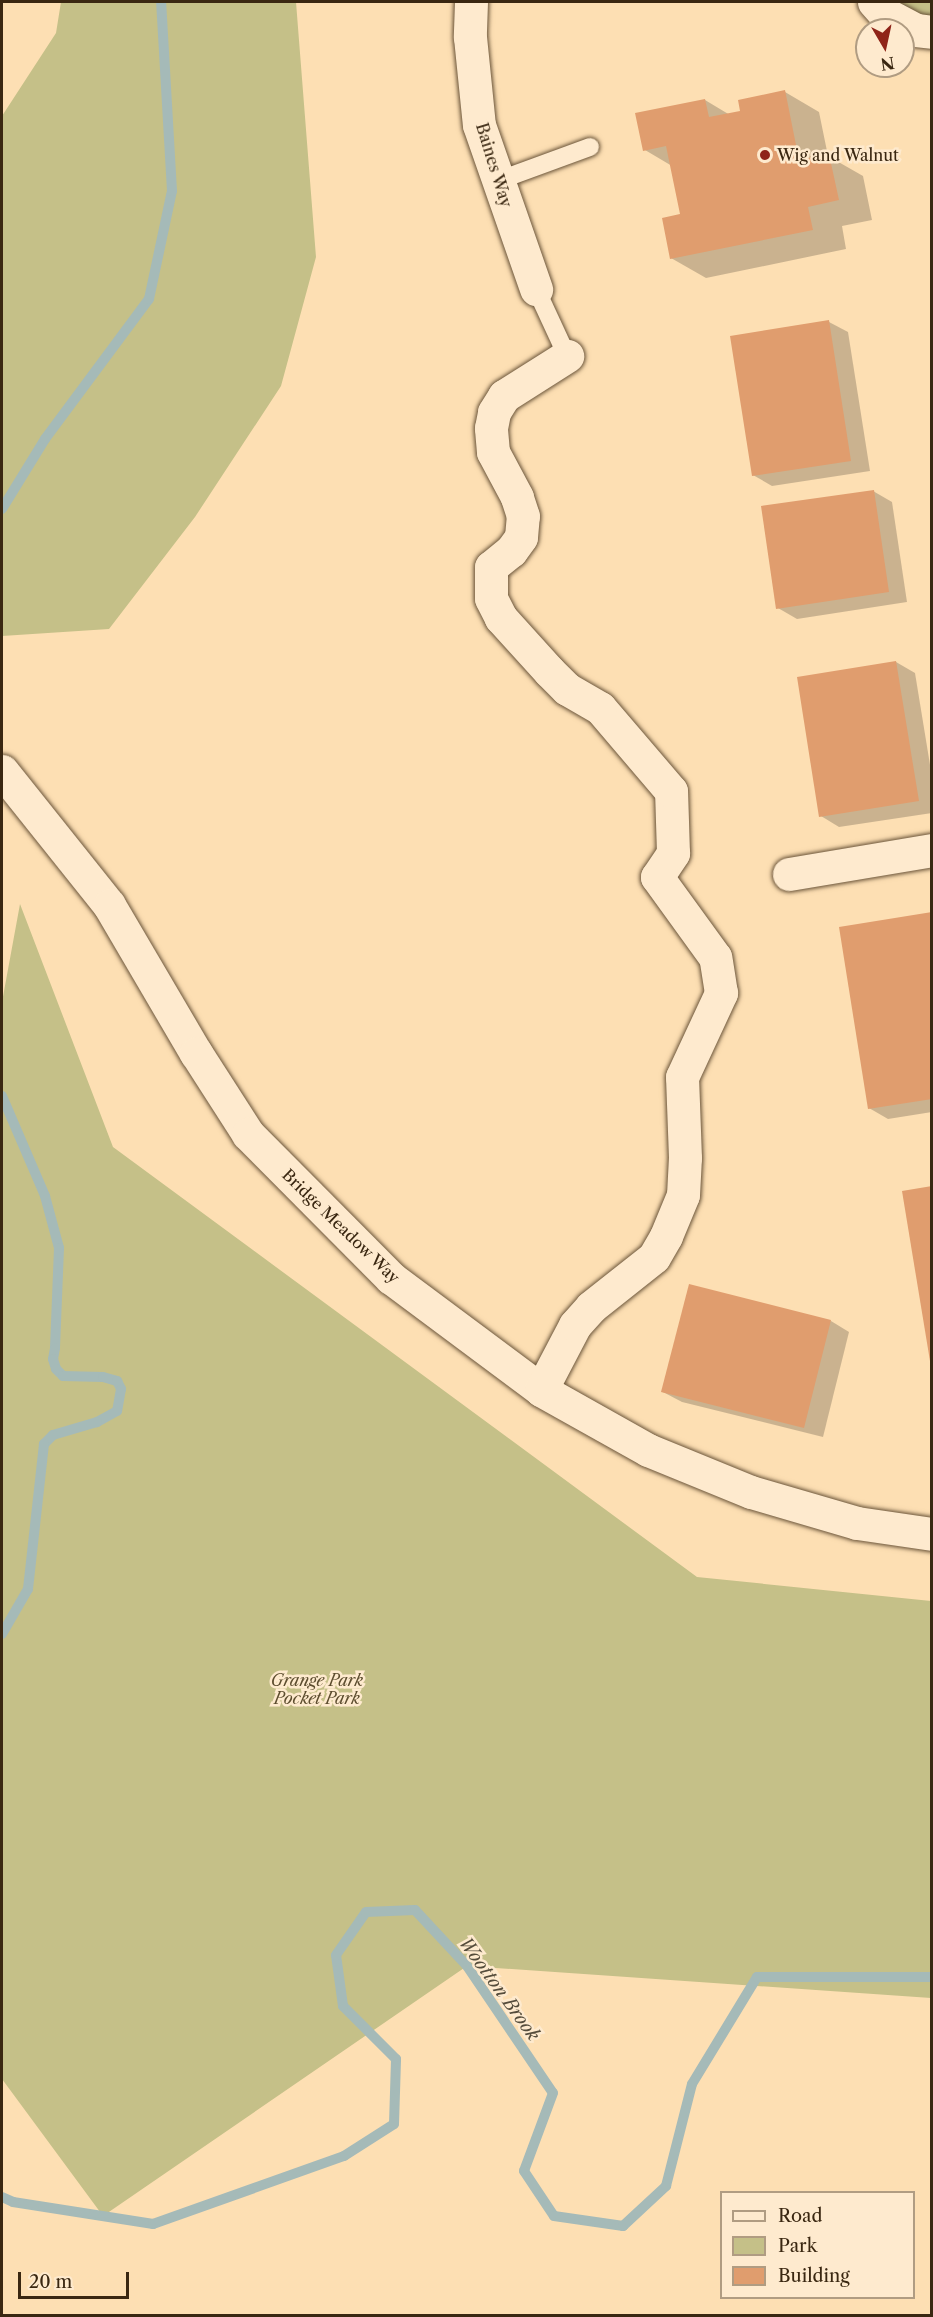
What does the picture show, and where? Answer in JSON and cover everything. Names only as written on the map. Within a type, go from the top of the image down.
[{"type":"street","name":"Baines Way","points":[[471,2],[470,37],[479,125],[536,289]]},
{"type":"street","points":[[874,2],[884,13],[908,26],[932,33]]},
{"type":"street","points":[[541,1389],[575,1325],[591,1307],[654,1257],[666,1236],[682,1195],[685,1158],[682,1077],[721,993],[715,957],[657,877],[673,854],[671,791],[648,761],[600,708],[567,689],[549,671],[501,618],[490,598],[491,567],[511,551],[521,537],[523,516],[517,497],[493,452],[494,412],[504,396],[567,356]]},
{"type":"street","name":"Bridge Meadow Way","points":[[2,771],[109,905],[196,1053],[248,1134],[391,1278],[541,1389],[648,1450],[751,1492],[857,1523],[932,1534]]},
{"type":"street","points":[[789,874],[932,850]]},
{"type":"lane","points":[[497,181],[590,147]]},
{"type":"lane","points":[[536,289],[567,356]]},
{"type":"green space","points":[[61,2],[296,2],[316,257],[281,386],[195,517],[109,629],[2,636],[2,116],[56,33]]},
{"type":"green space","points":[[892,2],[931,2],[931,21]]},
{"type":"green space","name":"Grange Park Pocket Park","points":[[20,904],[113,1147],[697,1577],[931,1601],[931,1998],[467,1966],[103,2216],[2,2079],[2,1002]]},
{"type":"building","points":[[785,90],[799,160],[829,154],[839,200],[808,207],[813,230],[670,259],[662,218],[680,214],[666,146],[643,151],[635,113],[705,99],[709,117],[740,111],[738,100]]},
{"type":"building","points":[[829,320],[851,461],[752,476],[730,336]]},
{"type":"building","points":[[874,490],[889,592],[776,609],[761,506]]},
{"type":"building","points":[[896,661],[919,801],[819,817],[797,677]]},
{"type":"building","points":[[932,912],[932,1099],[868,1109],[839,927]]},
{"type":"building","points":[[932,1186],[932,1361],[930,1361],[902,1191]]},
{"type":"building","points":[[689,1284],[831,1320],[804,1428],[661,1392]]},
{"type":"waterway","points":[[2,509],[45,439],[149,299],[172,191],[161,2]]},
{"type":"waterway","points":[[2,1096],[45,1196],[59,1248],[53,1359],[56,1369],[63,1376],[103,1377],[117,1381],[121,1389],[117,1411],[97,1422],[53,1435],[44,1444],[28,1589],[2,1634]]},
{"type":"waterway","name":"Wootton Brook","points":[[2,2197],[13,2202],[153,2224],[344,2156],[394,2124],[396,2059],[343,2006],[336,1955],[366,1912],[415,1910],[467,1966],[553,2093],[524,2171],[554,2216],[623,2226],[666,2186],[692,2084],[757,1977],[932,1977]]},
{"type":"place","name":"Wig and Walnut","points":[[765,155]]}]
